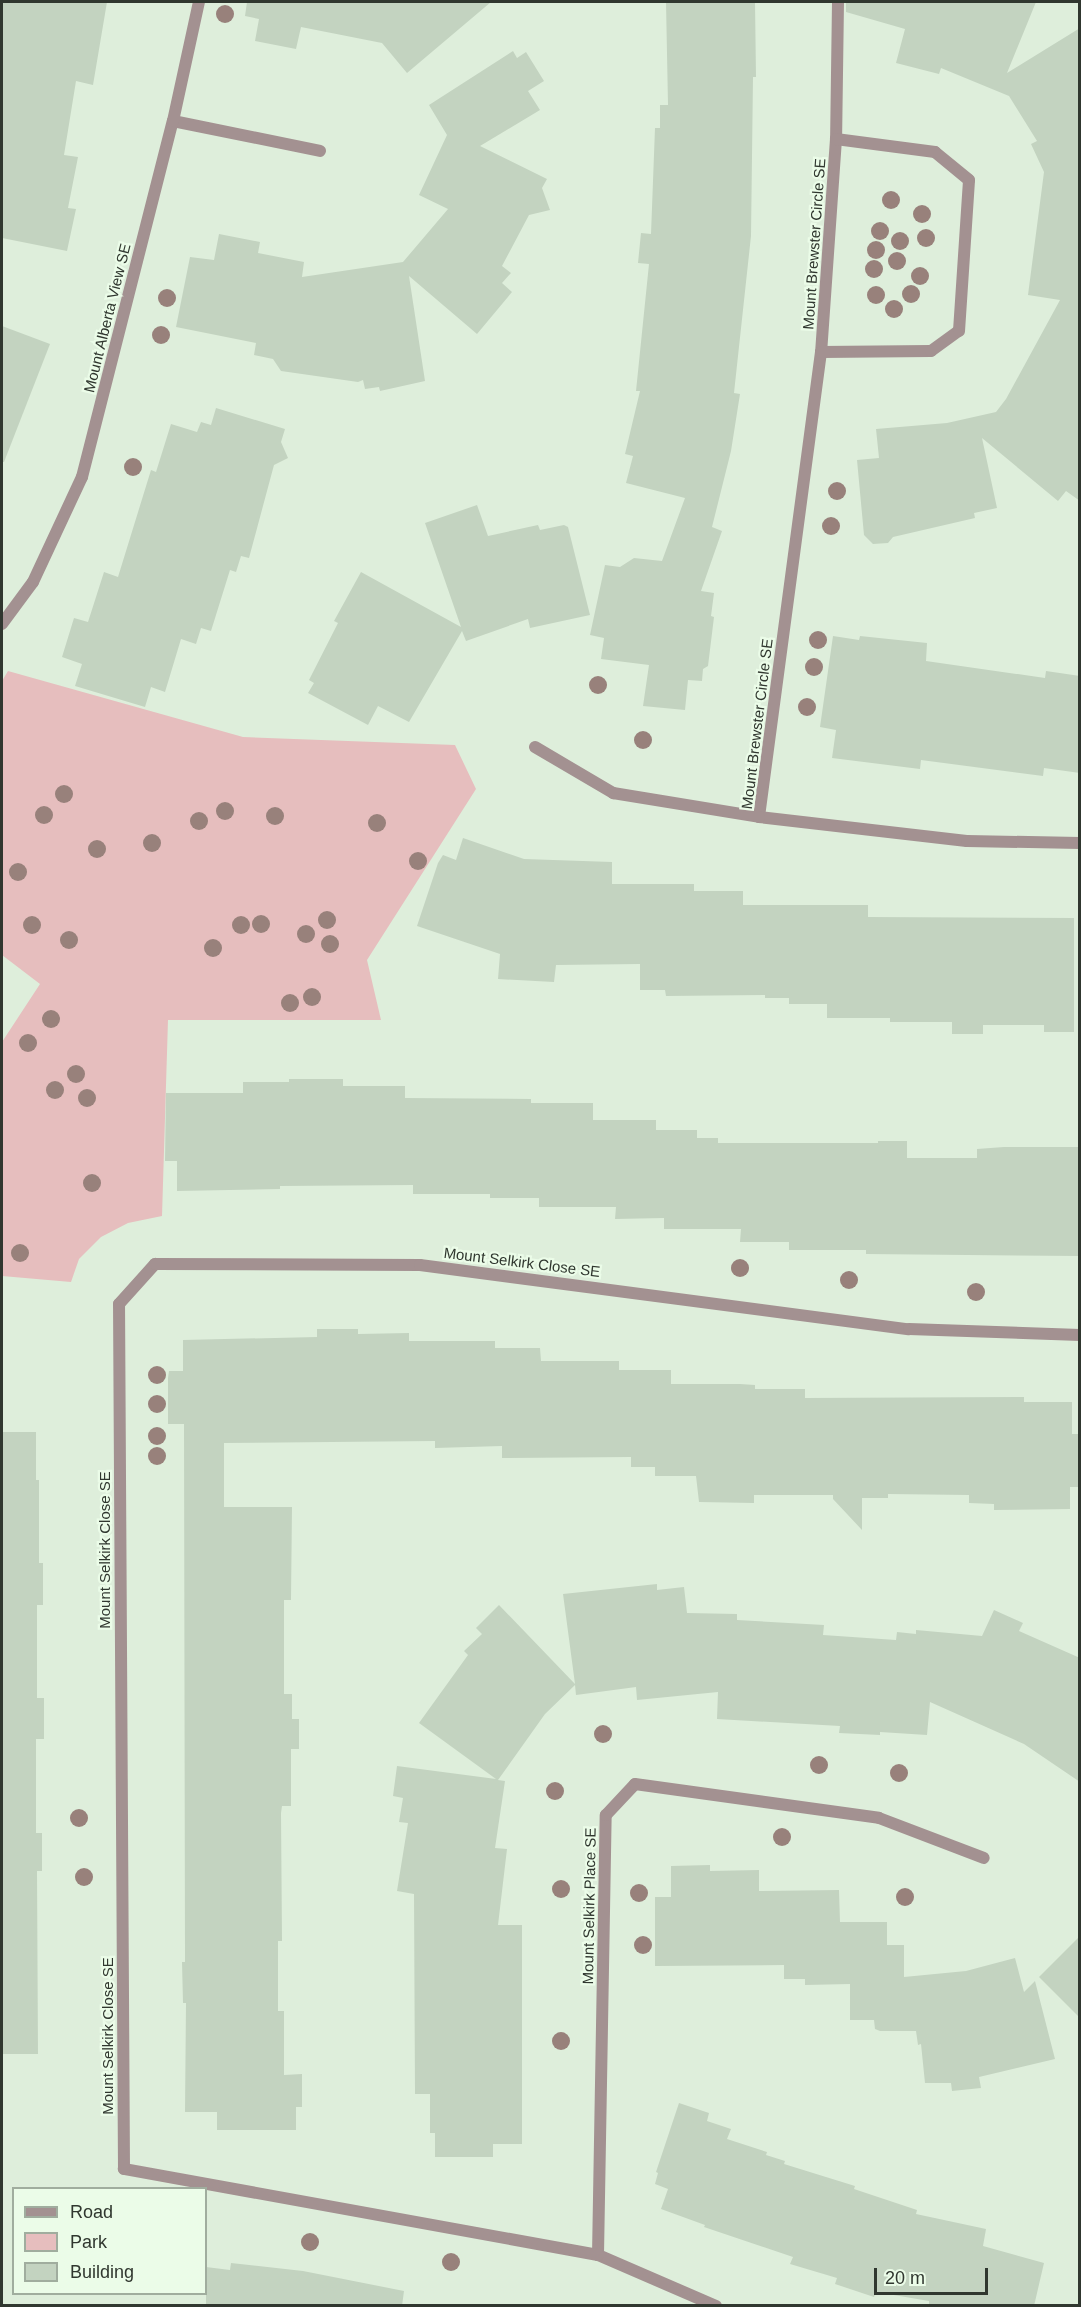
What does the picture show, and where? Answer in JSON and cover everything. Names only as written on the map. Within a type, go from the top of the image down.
[{"type":"street","name":"Mount Alberta View SE","points":[[2,624],[33,582],[82,477],[173,121],[199,2]]},
{"type":"street","name":"Mount Brewster Circle SE","points":[[838,2],[836,139],[821,352],[759,817],[968,841],[1080,843]]},
{"type":"street","points":[[173,121],[320,151]]},
{"type":"street","name":"Mount Brewster Circle SE","points":[[821,352],[931,351],[959,331],[969,180],[935,152],[836,139]]},
{"type":"street","points":[[535,747],[613,793],[759,817]]},
{"type":"street","name":"Mount Selkirk Close SE","points":[[716,2306],[598,2255],[124,2169],[119,1304],[155,1264],[420,1265],[909,1329],[1080,1335]]},
{"type":"street","name":"Mount Selkirk Place SE","points":[[598,2255],[606,1815],[635,1784],[879,1818],[984,1858]]},
{"type":"green space","points":[[8,671],[243,737],[455,745],[476,789],[367,960],[381,1020],[168,1020],[162,1216],[128,1223],[101,1237],[79,1259],[71,1282],[2,1276],[2,1042],[40,984],[2,955],[2,681]]},
{"type":"building","points":[[2,2],[107,2],[93,85],[76,81],[64,155],[78,157],[68,208],[76,209],[67,251],[2,238]]},
{"type":"building","points":[[247,2],[491,2],[407,73],[382,43],[301,27],[296,49],[255,41],[259,19],[245,16]]},
{"type":"building","points":[[666,2],[755,2],[756,77],[753,77],[751,236],[734,393],[740,394],[731,451],[712,527],[722,531],[701,591],[714,593],[711,616],[714,617],[708,666],[703,669],[702,681],[688,680],[685,710],[643,706],[649,665],[601,659],[604,638],[590,635],[605,565],[620,567],[634,558],[662,561],[685,498],[626,483],[633,456],[625,454],[640,391],[636,391],[649,264],[638,263],[641,233],[651,234],[655,128],[660,128],[660,105],[668,105]]},
{"type":"building","points":[[846,2],[1036,2],[1007,73],[1080,28],[1080,501],[1066,491],[1058,501],[982,438],[997,508],[974,513],[975,518],[893,537],[888,543],[873,544],[864,535],[857,460],[879,458],[876,429],[947,423],[996,412],[1006,399],[1060,300],[1028,295],[1044,172],[1031,144],[1037,141],[1009,96],[941,68],[939,74],[896,63],[905,29],[846,12]]},
{"type":"building","points":[[513,51],[517,58],[526,52],[544,81],[528,91],[540,110],[480,146],[547,179],[542,188],[550,210],[529,215],[502,266],[511,273],[502,283],[512,292],[477,334],[409,276],[425,381],[380,391],[379,387],[365,389],[363,380],[358,382],[281,371],[273,359],[254,355],[256,343],[176,327],[190,257],[214,260],[219,234],[260,242],[258,253],[304,262],[302,277],[403,262],[448,209],[419,195],[447,135],[429,105]]},
{"type":"building","points":[[2,326],[50,344],[4,462],[2,462]]},
{"type":"building","points":[[216,408],[285,429],[281,442],[288,458],[274,465],[249,558],[241,556],[236,572],[230,570],[211,631],[201,628],[196,644],[181,639],[165,692],[151,687],[145,707],[75,686],[82,664],[62,657],[74,618],[88,622],[104,572],[118,577],[151,470],[156,472],[171,424],[197,432],[201,422],[211,425]]},
{"type":"building","points":[[477,505],[488,536],[538,525],[540,530],[564,525],[568,527],[590,615],[530,628],[528,619],[466,641],[462,631],[409,722],[378,706],[368,725],[308,693],[314,683],[309,680],[338,623],[334,621],[361,572],[461,627],[425,523]]},
{"type":"building","points":[[833,636],[859,640],[860,636],[927,643],[926,661],[1045,678],[1046,671],[1080,676],[1080,773],[1044,768],[1043,776],[921,760],[920,769],[832,758],[836,730],[820,727]]},
{"type":"building","points":[[463,838],[524,859],[612,862],[612,884],[694,884],[694,891],[743,891],[743,905],[868,905],[868,917],[1074,918],[1074,1032],[1044,1032],[1044,1025],[983,1025],[983,1034],[952,1034],[952,1022],[890,1022],[890,1018],[827,1018],[827,1004],[789,1004],[789,998],[765,998],[765,995],[666,996],[665,990],[640,990],[640,964],[556,965],[554,982],[498,979],[500,954],[417,926],[438,863],[443,855],[456,860]]},
{"type":"building","points":[[289,1079],[343,1079],[343,1086],[405,1086],[405,1098],[531,1099],[531,1103],[593,1103],[593,1120],[656,1120],[656,1130],[697,1130],[697,1138],[718,1138],[718,1143],[907,1141],[907,1158],[977,1158],[977,1149],[1004,1147],[1080,1147],[1080,1256],[866,1254],[866,1250],[789,1250],[789,1242],[740,1242],[741,1229],[664,1229],[664,1218],[615,1219],[616,1207],[539,1207],[539,1198],[490,1198],[490,1194],[413,1194],[413,1185],[280,1186],[280,1189],[177,1191],[177,1161],[165,1161],[166,1093],[243,1093],[243,1082],[289,1082]]},
{"type":"building","points":[[317,1329],[358,1329],[358,1334],[409,1333],[409,1341],[495,1341],[495,1348],[540,1348],[541,1361],[619,1361],[619,1370],[671,1370],[671,1384],[740,1384],[755,1385],[755,1389],[805,1389],[805,1398],[1024,1397],[1024,1402],[1072,1402],[1072,1434],[1080,1434],[1080,1487],[1070,1487],[1070,1509],[994,1510],[994,1504],[969,1503],[969,1495],[888,1494],[888,1498],[862,1498],[862,1530],[833,1499],[833,1495],[754,1495],[754,1503],[699,1502],[696,1476],[655,1476],[655,1467],[631,1467],[631,1457],[502,1458],[502,1446],[435,1448],[435,1441],[224,1443],[224,1507],[292,1507],[291,1600],[284,1600],[284,1694],[292,1694],[292,1719],[299,1719],[299,1749],[291,1749],[291,1806],[282,1806],[281,1813],[282,1941],[278,1941],[278,2011],[284,2011],[284,2075],[302,2074],[302,2107],[296,2107],[296,2130],[217,2130],[217,2112],[185,2112],[186,2003],[183,2003],[182,1962],[185,1962],[184,1424],[168,1424],[168,1378],[169,1371],[183,1371],[183,1340],[317,1337]]},
{"type":"building","points":[[2,1432],[36,1432],[36,1480],[39,1480],[39,1563],[43,1563],[43,1605],[37,1605],[37,1698],[44,1698],[44,1739],[36,1739],[36,1833],[42,1833],[42,1871],[37,1871],[38,2054],[2,2054]]},
{"type":"building","points":[[657,1584],[657,1590],[684,1587],[687,1613],[737,1614],[737,1620],[824,1625],[823,1635],[896,1640],[897,1632],[916,1634],[916,1630],[982,1636],[994,1610],[1023,1623],[1019,1631],[1080,1658],[1080,1782],[1024,1744],[930,1702],[927,1735],[880,1732],[880,1735],[839,1733],[840,1726],[717,1719],[718,1692],[637,1700],[636,1687],[576,1695],[575,1685],[545,1714],[498,1780],[505,1781],[495,1848],[507,1849],[498,1925],[522,1925],[522,2144],[493,2144],[493,2157],[435,2157],[435,2133],[430,2133],[430,2094],[415,2094],[414,1894],[397,1891],[408,1823],[399,1822],[403,1798],[393,1796],[397,1766],[496,1779],[419,1723],[468,1655],[464,1651],[482,1634],[476,1628],[499,1605],[575,1684],[563,1594]]},
{"type":"building","points":[[710,1865],[710,1871],[759,1870],[759,1891],[839,1890],[840,1922],[887,1922],[887,1945],[904,1945],[904,1977],[966,1971],[1015,1958],[1024,1992],[1035,1981],[1055,2059],[979,2077],[981,2088],[952,2091],[951,2083],[925,2083],[921,2044],[918,2045],[916,2031],[880,2031],[875,2029],[874,2020],[850,2020],[850,1984],[805,1985],[805,1979],[784,1979],[784,1965],[655,1966],[655,1897],[671,1897],[671,1866]]},
{"type":"building","points":[[1080,1936],[1080,2018],[1039,1977]]},
{"type":"building","points":[[679,2103],[709,2113],[707,2121],[731,2129],[727,2139],[767,2152],[766,2155],[785,2161],[784,2164],[855,2186],[854,2189],[917,2210],[916,2214],[986,2229],[983,2246],[1044,2263],[1034,2306],[929,2306],[929,2301],[876,2292],[874,2297],[835,2284],[837,2278],[790,2264],[793,2257],[704,2227],[705,2225],[661,2209],[668,2189],[655,2184],[658,2173],[656,2172]]},
{"type":"building","points":[[231,2263],[303,2271],[404,2291],[402,2306],[206,2306],[207,2267],[230,2270]]}]
